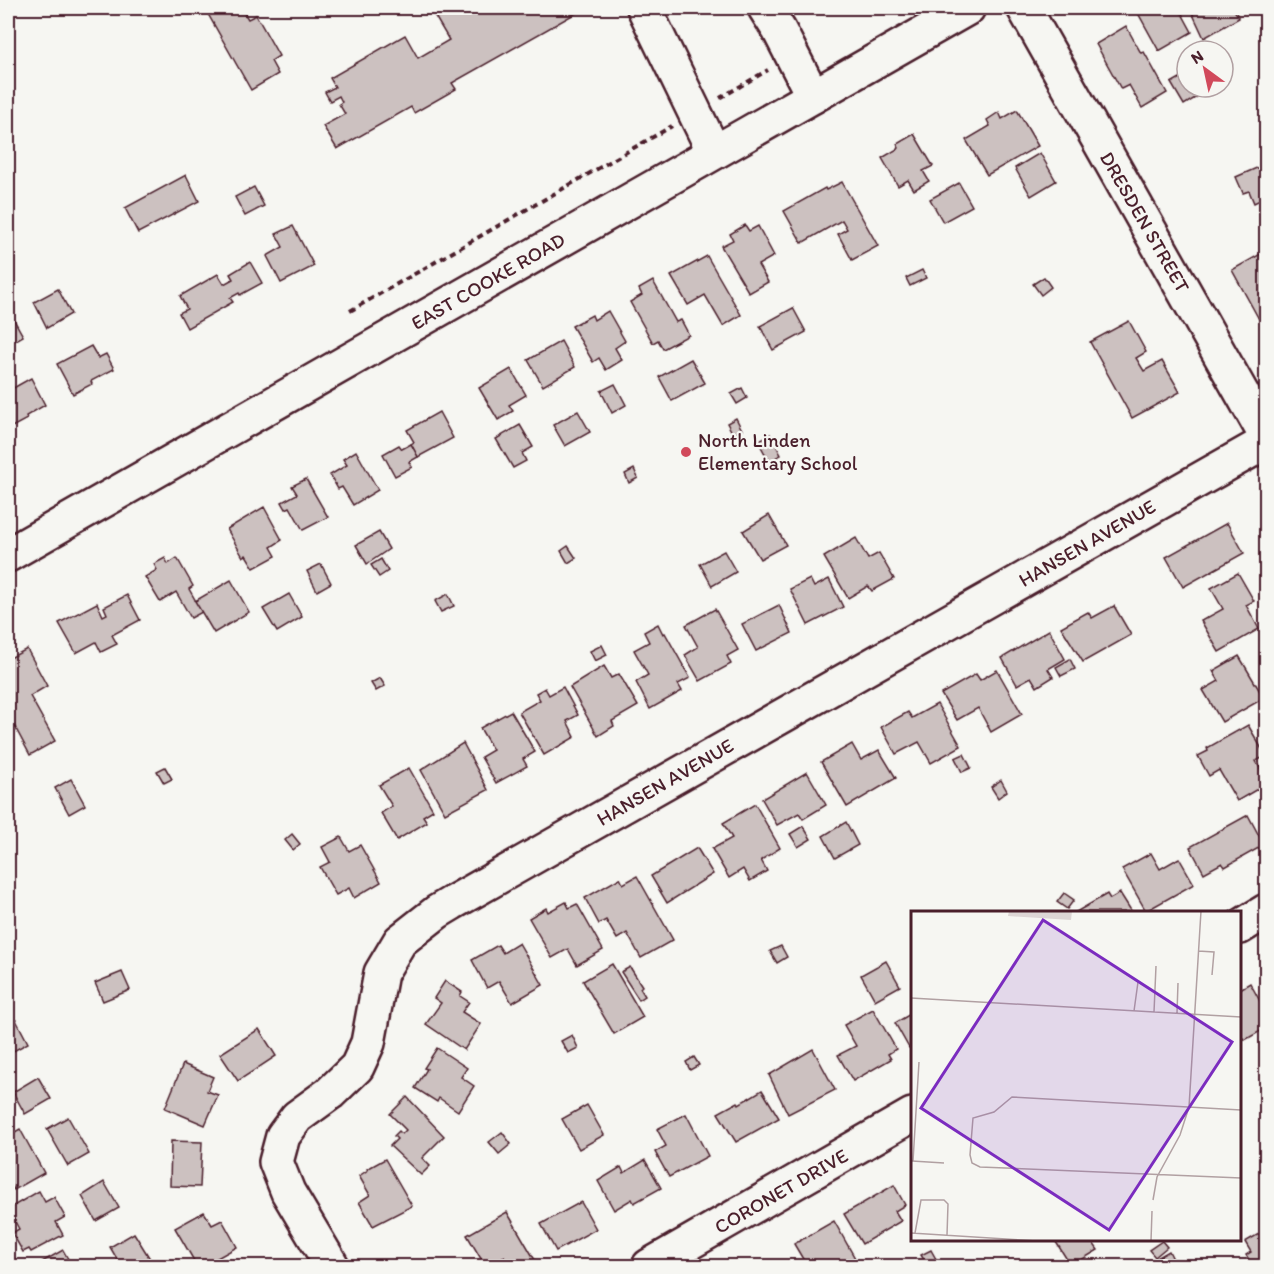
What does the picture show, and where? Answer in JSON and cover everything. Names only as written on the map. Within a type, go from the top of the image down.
[{"type":"street","points":[[644,8],[714,152]]},
{"type":"street","points":[[765,8],[813,96]]},
{"type":"street","name":"EAST COOKE ROAD","points":[[8,555],[813,96],[919,20],[968,8]]},
{"type":"street","name":"DRESDEN STREET","points":[[1024,8],[1266,436]]},
{"type":"street","name":"HANSEN AVENUE","points":[[332,1266],[288,1192],[276,1162],[283,1136],[297,1117],[330,1093],[357,1067],[368,1043],[381,973],[399,941],[452,903],[1266,442]]},
{"type":"street","points":[[1241,926],[1266,911]]},
{"type":"street","name":"CORONET DRIVE","points":[[649,1266],[911,1116]]},
{"type":"path","points":[[350,311],[793,56]]},
{"type":"building","points":[[219,8],[241,8],[248,19],[256,15],[279,56],[271,61],[278,74],[251,90],[208,14]]},
{"type":"building","points":[[430,8],[585,8],[452,83],[456,89],[414,113],[411,107],[337,149],[323,126],[345,114],[339,104],[342,102],[339,96],[330,101],[325,92],[335,87],[330,78],[405,35],[418,58],[449,40]]},
{"type":"building","points":[[1148,8],[1179,8],[1192,32],[1180,39],[1175,39],[1175,42],[1159,51],[1138,13]]},
{"type":"building","points":[[1190,8],[1233,8],[1239,18],[1204,38]]},
{"type":"building","points":[[1126,26],[1167,93],[1142,108],[1129,85],[1121,89],[1096,44]]},
{"type":"building","points":[[1180,99],[1194,99],[1184,105]]},
{"type":"building","points":[[1017,110],[1038,146],[987,175],[966,140],[990,126],[987,120],[999,112],[1002,119]]},
{"type":"building","points":[[914,134],[933,166],[923,171],[929,181],[914,190],[908,180],[898,186],[882,158],[899,148],[897,144]]},
{"type":"building","points":[[1040,153],[1056,181],[1031,196],[1015,168]]},
{"type":"building","points":[[1259,167],[1266,183],[1266,197],[1254,203],[1249,191],[1243,193],[1236,177]]},
{"type":"building","points":[[186,175],[199,201],[138,233],[125,208]]},
{"type":"building","points":[[842,182],[878,246],[852,260],[838,234],[847,229],[842,220],[802,243],[784,211],[825,188],[826,190]]},
{"type":"building","points":[[959,183],[972,206],[943,222],[930,199]]},
{"type":"building","points":[[254,187],[264,206],[245,216],[235,197]]},
{"type":"building","points":[[745,225],[749,231],[758,226],[774,256],[758,265],[768,282],[749,293],[721,246],[733,240],[730,234]]},
{"type":"building","points":[[293,226],[314,266],[281,283],[267,256],[283,247],[276,234]]},
{"type":"building","points":[[1266,251],[1266,332],[1232,270]]},
{"type":"building","points":[[707,256],[741,315],[723,326],[705,295],[688,305],[671,276]]},
{"type":"building","points":[[250,262],[262,283],[230,298],[233,302],[187,328],[179,313],[187,309],[180,296],[218,274],[224,284],[233,279],[230,274]]},
{"type":"building","points":[[922,270],[926,278],[910,286],[906,278]]},
{"type":"building","points":[[1044,277],[1051,287],[1041,295],[1033,284]]},
{"type":"building","points":[[653,281],[676,322],[681,320],[689,335],[663,349],[658,340],[653,343],[630,302],[642,295],[639,289]]},
{"type":"building","points":[[58,289],[71,314],[47,328],[34,302]]},
{"type":"building","points":[[793,308],[806,332],[773,350],[760,326]]},
{"type":"building","points":[[8,309],[23,336],[11,343],[8,337]]},
{"type":"building","points":[[608,311],[625,341],[615,348],[622,360],[606,370],[599,358],[593,362],[572,326],[592,315],[594,320]]},
{"type":"building","points":[[1129,321],[1146,352],[1136,358],[1144,371],[1162,361],[1180,392],[1132,418],[1090,342]]},
{"type":"building","points":[[561,341],[575,367],[543,386],[528,360]]},
{"type":"building","points":[[91,346],[98,358],[106,354],[114,369],[73,394],[57,364]]},
{"type":"building","points":[[691,359],[705,383],[672,401],[659,377]]},
{"type":"building","points":[[511,369],[526,395],[509,405],[513,411],[498,420],[479,388]]},
{"type":"building","points":[[31,378],[45,405],[12,427],[8,419],[8,391]]},
{"type":"building","points":[[615,384],[626,405],[612,413],[601,391]]},
{"type":"building","points":[[742,388],[747,398],[737,404],[731,394]]},
{"type":"building","points":[[578,411],[590,432],[565,446],[553,425]]},
{"type":"building","points":[[439,412],[453,438],[418,457],[411,444],[414,442],[407,430]]},
{"type":"building","points":[[736,418],[742,430],[733,434],[727,423]]},
{"type":"building","points":[[520,425],[533,447],[522,453],[526,461],[513,468],[496,439]]},
{"type":"building","points":[[770,434],[781,455],[769,461],[758,441]]},
{"type":"building","points":[[411,444],[418,457],[409,462],[412,467],[395,476],[383,454],[399,445],[402,449]]},
{"type":"building","points":[[356,451],[378,490],[353,505],[342,487],[338,489],[330,475],[347,465],[343,459]]},
{"type":"building","points":[[634,469],[638,478],[629,483],[625,474]]},
{"type":"building","points":[[306,479],[328,517],[303,530],[290,507],[286,509],[282,502],[297,494],[292,486]]},
{"type":"building","points":[[264,507],[282,540],[271,547],[276,556],[254,568],[246,555],[243,557],[227,529]]},
{"type":"building","points":[[769,515],[786,545],[760,559],[743,531]]},
{"type":"building","points":[[1227,523],[1244,553],[1183,587],[1166,557]]},
{"type":"building","points":[[379,532],[389,549],[367,564],[356,545]]},
{"type":"building","points":[[856,538],[868,559],[879,553],[894,579],[872,591],[868,586],[848,598],[824,557]]},
{"type":"building","points":[[568,546],[576,558],[568,563],[561,551]]},
{"type":"building","points":[[724,551],[736,572],[712,586],[700,564]]},
{"type":"building","points":[[165,558],[168,564],[177,558],[193,586],[189,589],[202,612],[191,618],[176,592],[160,602],[145,577],[157,570],[154,564]]},
{"type":"building","points":[[381,559],[388,571],[379,577],[371,565]]},
{"type":"building","points":[[321,564],[331,583],[317,591],[307,571]]},
{"type":"building","points":[[1238,573],[1254,601],[1246,605],[1259,629],[1219,652],[1201,621],[1223,609],[1211,588]]},
{"type":"building","points":[[810,579],[814,587],[829,579],[843,607],[808,625],[790,589]]},
{"type":"building","points":[[231,580],[249,612],[214,633],[195,601]]},
{"type":"building","points":[[289,594],[302,617],[277,632],[263,609]]},
{"type":"building","points":[[448,594],[454,606],[441,612],[435,601]]},
{"type":"building","points":[[127,595],[140,620],[112,635],[117,644],[101,652],[96,642],[76,653],[59,623],[97,603],[103,616],[107,614],[104,607]]},
{"type":"building","points":[[779,605],[792,633],[756,651],[742,624]]},
{"type":"building","points":[[1114,606],[1131,635],[1083,662],[1061,627],[1088,612],[1092,618]]},
{"type":"building","points":[[715,609],[738,650],[727,656],[731,664],[700,681],[685,655],[698,647],[686,625]]},
{"type":"building","points":[[658,624],[690,678],[678,684],[682,691],[650,709],[636,682],[648,675],[634,650],[649,642],[644,632]]},
{"type":"building","points":[[1049,630],[1065,659],[1048,669],[1053,677],[1037,687],[1031,677],[1017,685],[1002,658]]},
{"type":"building","points":[[602,645],[607,655],[595,661],[590,651]]},
{"type":"building","points":[[27,649],[47,686],[30,696],[55,741],[30,755],[8,714],[8,659]]},
{"type":"building","points":[[1239,656],[1264,698],[1222,722],[1203,690],[1219,681],[1213,671]]},
{"type":"building","points":[[1070,659],[1075,669],[1061,676],[1056,667]]},
{"type":"building","points":[[604,666],[611,678],[619,674],[638,706],[612,721],[614,726],[598,736],[570,687]]},
{"type":"building","points":[[997,670],[1022,714],[991,732],[978,708],[957,720],[941,694],[976,674],[980,680]]},
{"type":"building","points":[[380,678],[385,686],[376,691],[371,683]]},
{"type":"building","points":[[563,687],[578,715],[567,721],[575,737],[544,755],[519,712],[540,700],[536,693],[545,688],[549,695]]},
{"type":"building","points":[[937,704],[961,746],[931,763],[919,742],[896,754],[881,727],[908,712],[912,718]]},
{"type":"building","points":[[511,711],[535,752],[523,759],[527,766],[496,783],[481,757],[493,750],[480,728]]},
{"type":"building","points":[[1248,725],[1266,756],[1256,761],[1266,779],[1266,784],[1237,801],[1219,770],[1209,776],[1198,756],[1208,751],[1207,748]]},
{"type":"building","points":[[463,743],[488,790],[445,813],[421,770]]},
{"type":"building","points":[[852,744],[861,760],[879,750],[896,778],[847,807],[821,762]]},
{"type":"building","points":[[964,754],[971,768],[962,772],[955,758]]},
{"type":"building","points":[[165,767],[172,779],[164,783],[157,771]]},
{"type":"building","points":[[409,768],[433,810],[423,816],[427,822],[397,840],[381,813],[392,806],[379,785]]},
{"type":"building","points":[[807,772],[826,805],[803,819],[799,813],[777,825],[762,799]]},
{"type":"building","points":[[71,779],[85,805],[69,814],[55,788]]},
{"type":"building","points":[[1001,780],[1007,791],[998,798],[991,787]]},
{"type":"building","points":[[755,804],[780,848],[761,860],[767,871],[750,881],[743,869],[729,878],[712,849],[732,838],[723,823]]},
{"type":"building","points":[[1248,815],[1264,845],[1225,867],[1222,863],[1204,873],[1190,847]]},
{"type":"building","points":[[846,822],[858,845],[835,858],[823,836]]},
{"type":"building","points":[[803,826],[811,839],[798,847],[790,834]]},
{"type":"building","points":[[292,834],[300,844],[293,850],[285,840]]},
{"type":"building","points":[[341,837],[349,851],[360,845],[381,882],[354,898],[349,888],[336,895],[320,867],[330,862],[322,847]]},
{"type":"building","points":[[697,848],[713,874],[667,903],[651,876]]},
{"type":"building","points":[[1151,853],[1160,869],[1179,858],[1194,884],[1146,911],[1122,869]]},
{"type":"building","points":[[637,876],[673,940],[641,958],[627,933],[617,939],[606,920],[599,924],[585,898],[620,878],[623,884]]},
{"type":"building","points":[[1064,893],[1074,900],[1067,909],[1057,902]]},
{"type":"building","points":[[1120,893],[1131,911],[1078,911],[1107,894],[1110,899]]},
{"type":"building","points":[[566,902],[569,908],[577,904],[603,950],[577,965],[568,949],[552,958],[529,918],[546,908],[548,912]]},
{"type":"building","points":[[519,943],[543,985],[512,1003],[499,981],[487,988],[472,960],[498,945],[503,953]]},
{"type":"building","points":[[781,946],[787,957],[777,963],[770,951]]},
{"type":"building","points":[[886,961],[900,986],[875,1000],[861,975]]},
{"type":"building","points":[[612,964],[643,1017],[614,1034],[583,981]]},
{"type":"building","points":[[630,967],[642,986],[640,988],[645,996],[639,1000],[621,972]]},
{"type":"building","points":[[122,972],[130,990],[103,1001],[95,983]]},
{"type":"building","points":[[445,981],[462,992],[460,996],[469,1002],[462,1012],[481,1024],[464,1050],[426,1024],[441,1003],[434,998]]},
{"type":"building","points":[[1250,983],[1266,1012],[1266,1028],[1245,1040],[1244,1038],[1241,1040],[1241,988]]},
{"type":"building","points":[[873,1009],[896,1049],[888,1054],[891,1059],[853,1081],[838,1055],[856,1046],[844,1025]]},
{"type":"building","points":[[911,1014],[911,1047],[909,1048],[895,1023]]},
{"type":"building","points":[[16,1020],[28,1043],[8,1054],[8,1025]]},
{"type":"building","points":[[259,1029],[276,1056],[238,1081],[220,1054]]},
{"type":"building","points":[[572,1035],[578,1048],[568,1053],[561,1041]]},
{"type":"building","points":[[437,1048],[467,1068],[461,1077],[474,1086],[458,1111],[439,1098],[437,1102],[415,1088]]},
{"type":"building","points":[[813,1049],[835,1090],[788,1114],[769,1075]]},
{"type":"building","points":[[694,1057],[699,1065],[690,1070],[686,1062]]},
{"type":"building","points":[[183,1064],[213,1077],[207,1091],[218,1095],[205,1125],[165,1108]]},
{"type":"building","points":[[38,1077],[51,1099],[25,1114],[13,1092]]},
{"type":"building","points":[[762,1090],[779,1118],[736,1142],[718,1113]]},
{"type":"building","points":[[407,1097],[444,1136],[422,1158],[430,1166],[421,1175],[390,1146],[397,1139],[394,1136],[399,1131],[402,1134],[406,1130],[390,1114]]},
{"type":"building","points":[[587,1105],[604,1135],[579,1149],[562,1119]]},
{"type":"building","points":[[686,1114],[708,1156],[669,1177],[655,1152],[666,1146],[657,1129]]},
{"type":"building","points":[[68,1117],[89,1154],[68,1166],[47,1129]]},
{"type":"building","points":[[20,1129],[44,1173],[14,1190],[8,1179],[8,1136]]},
{"type":"building","points":[[502,1132],[511,1144],[499,1154],[489,1142]]},
{"type":"building","points":[[171,1141],[202,1142],[200,1187],[170,1186]]},
{"type":"building","points":[[385,1159],[412,1206],[373,1226],[359,1202],[370,1195],[359,1176]]},
{"type":"building","points":[[645,1160],[661,1188],[634,1203],[632,1199],[614,1210],[598,1181],[621,1167],[624,1173]]},
{"type":"building","points":[[104,1182],[119,1208],[96,1221],[82,1196]]},
{"type":"building","points":[[894,1185],[905,1205],[895,1211],[901,1221],[862,1244],[844,1214]]},
{"type":"building","points":[[39,1191],[45,1202],[54,1197],[65,1217],[56,1222],[63,1235],[31,1252],[29,1249],[23,1252],[12,1233],[19,1229],[8,1209]]},
{"type":"building","points":[[581,1202],[596,1229],[556,1251],[541,1224]]},
{"type":"building","points":[[204,1212],[212,1225],[222,1220],[237,1247],[203,1266],[197,1266],[175,1228]]},
{"type":"building","points":[[507,1212],[535,1260],[524,1266],[510,1266],[504,1257],[495,1262],[492,1259],[484,1264],[467,1235]]},
{"type":"building","points":[[834,1221],[856,1260],[845,1266],[807,1266],[794,1244]]},
{"type":"building","points":[[1264,1231],[1266,1234],[1266,1266],[1253,1266],[1246,1255],[1251,1252],[1245,1242]]},
{"type":"building","points":[[134,1233],[152,1262],[144,1266],[121,1266],[110,1247]]},
{"type":"building","points":[[1092,1241],[1098,1250],[1071,1266],[1056,1242]]},
{"type":"building","points":[[1162,1241],[1167,1247],[1155,1257],[1149,1250]]},
{"type":"building","points":[[63,1250],[72,1266],[35,1266]]},
{"type":"building","points":[[931,1250],[936,1259],[927,1265],[921,1255]]},
{"type":"building","points":[[1169,1251],[1176,1265],[1159,1266],[1155,1259]]},
{"type":"place","name":"North Linden Elementary School","points":[[686,452]]}]
